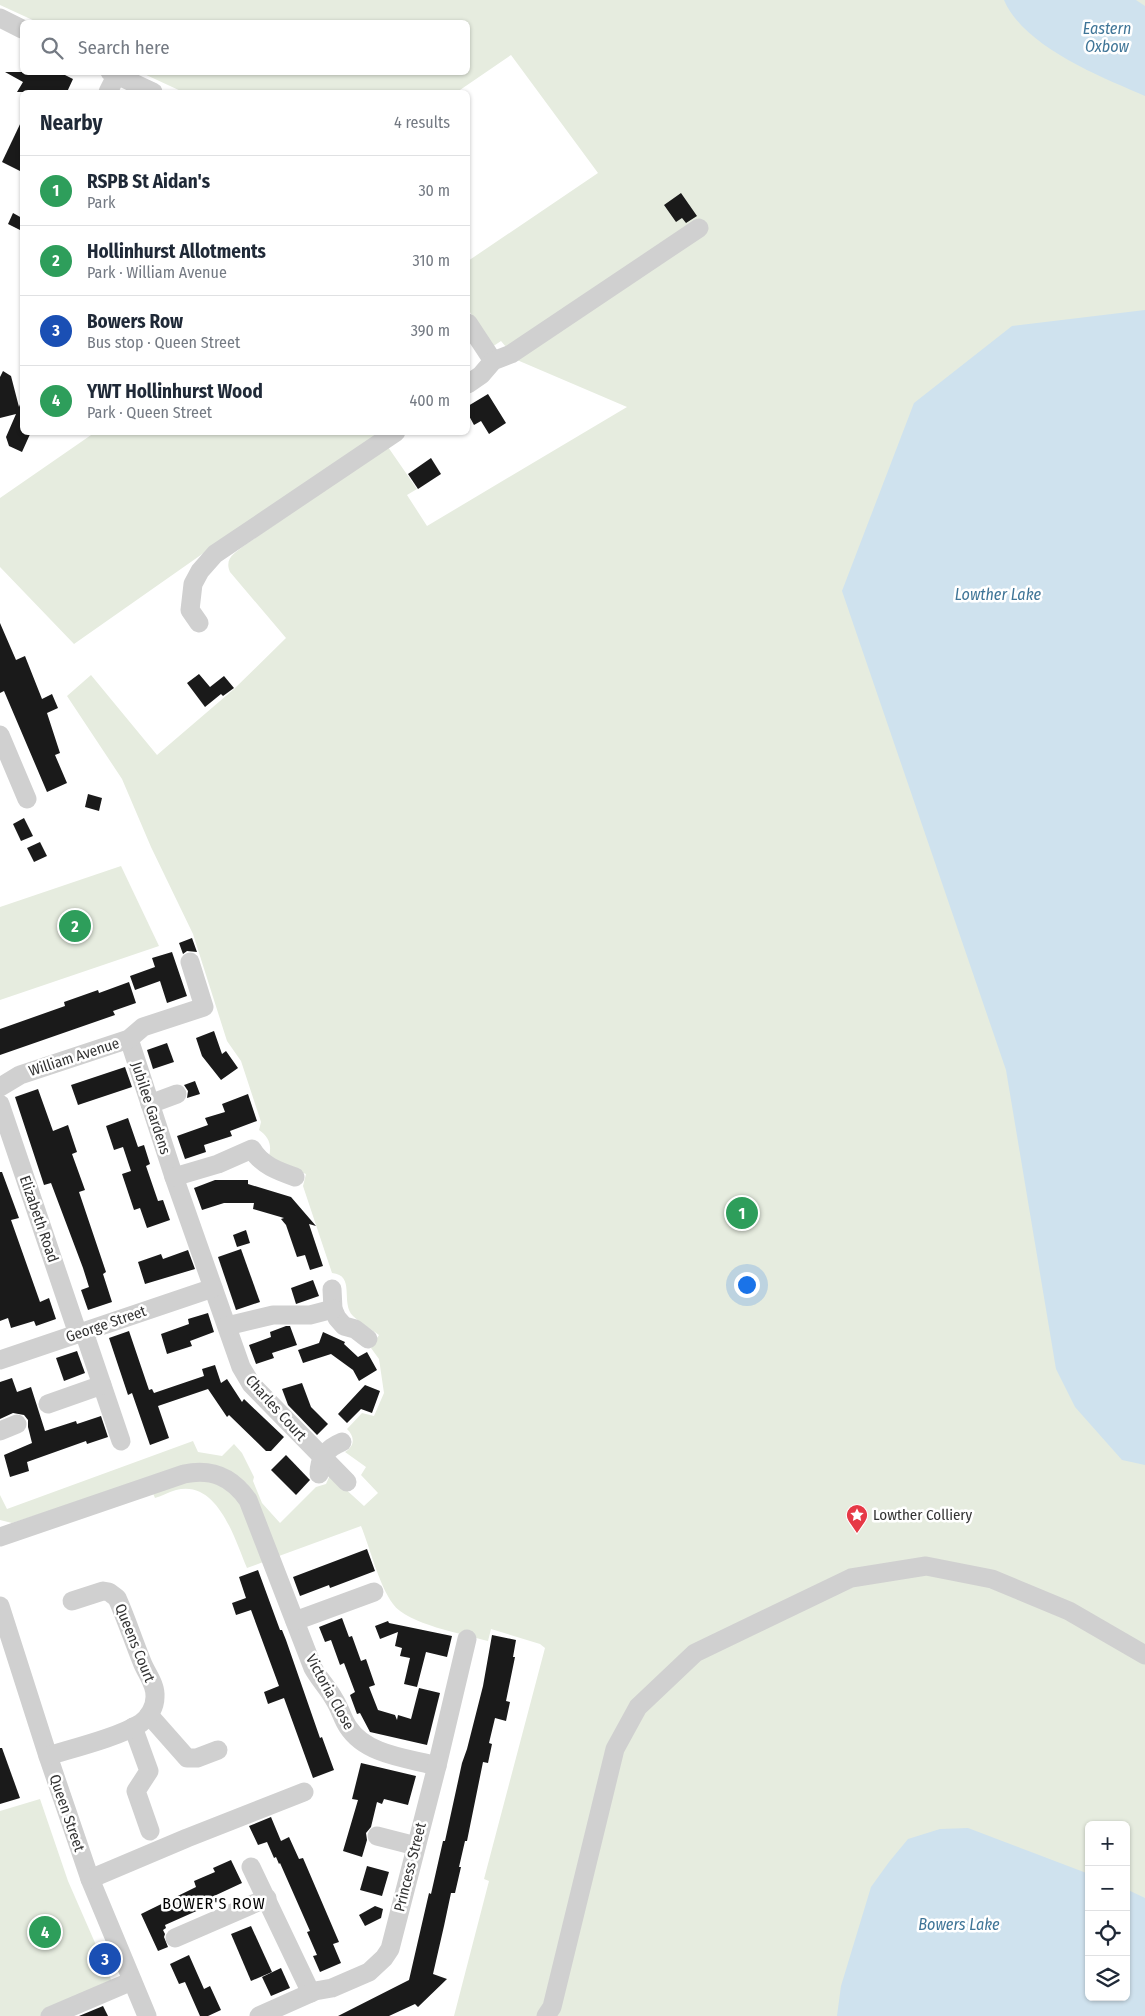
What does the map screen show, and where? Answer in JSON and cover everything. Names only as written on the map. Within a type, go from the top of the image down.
[{"type":"street","points":[[0,18],[20,28]]},
{"type":"street","points":[[109,90],[113,75]]},
{"type":"street","points":[[115,75],[149,90]]},
{"type":"street","points":[[470,383],[481,375],[493,360],[511,354],[699,228]]},
{"type":"street","points":[[470,326],[493,360]]},
{"type":"street","points":[[199,624],[190,610],[193,584],[200,571],[215,554],[392,435]]},
{"type":"street","points":[[0,735],[27,799]]},
{"type":"street","name":"William Avenue","points":[[0,1086],[20,1075],[129,1039],[143,1027],[204,1007],[190,962]]},
{"type":"street","name":"Jubilee Gardens","points":[[129,1039],[213,1288]]},
{"type":"street","points":[[150,1104],[177,1094]]},
{"type":"street","name":"Elizabeth Road","points":[[0,1104],[121,1441]]},
{"type":"street","points":[[174,1177],[218,1164],[252,1149],[256,1157],[263,1163],[295,1177]]},
{"type":"street","name":"George Street","points":[[0,1360],[213,1288]]},
{"type":"street","name":"Charles Court","points":[[213,1288],[241,1367],[250,1384],[320,1466],[347,1482]]},
{"type":"street","points":[[332,1289],[333,1309],[344,1326],[355,1329],[368,1339]]},
{"type":"street","points":[[227,1326],[273,1315],[310,1315],[333,1309]]},
{"type":"street","points":[[48,1404],[102,1385]]},
{"type":"street","points":[[320,1466],[332,1447],[342,1442]]},
{"type":"street","name":"Victoria Close","points":[[0,1537],[184,1474],[209,1472],[221,1475],[241,1490],[248,1500],[312,1668],[334,1698],[355,1737],[375,1750],[437,1766]]},
{"type":"street","points":[[546,2016],[552,2007],[570,1938],[615,1749],[638,1707],[694,1653],[851,1578],[926,1566],[992,1579],[1068,1611],[1145,1655]]},
{"type":"street","name":"Queens Court","points":[[72,1601],[103,1591],[109,1592],[117,1598],[143,1666],[154,1686],[154,1706],[149,1715]]},
{"type":"street","points":[[295,1621],[374,1592]]},
{"type":"street","name":"Queen Street","points":[[0,1606],[90,1879],[147,2016]]},
{"type":"street","name":"Princess Street","points":[[259,2016],[311,1993],[332,1988],[369,1972],[384,1958],[390,1949],[467,1639]]},
{"type":"street","points":[[48,1756],[133,1727],[149,1715],[186,1758],[197,1758],[218,1750]]},
{"type":"street","points":[[133,1727],[149,1771],[136,1791],[150,1831]]},
{"type":"street","points":[[90,1879],[304,1792]]},
{"type":"street","points":[[377,1836],[416,1846]]},
{"type":"street","points":[[251,1867],[311,1993]]},
{"type":"street","points":[[175,1938],[267,1898]]},
{"type":"street","points":[[50,2016],[132,1981]]},
{"type":"shaded area","points":[[0,0],[1145,0],[1145,2016],[454,2016],[489,1881],[484,1879],[545,1648],[540,1644],[491,1629],[488,1641],[423,1623],[400,1611],[393,1604],[383,1587],[361,1526],[279,1556],[247,1484],[229,1470],[216,1465],[193,1464],[12,1523],[0,1520],[0,1495],[7,1509],[193,1441],[198,1452],[222,1456],[234,1444],[242,1453],[254,1477],[253,1481],[262,1503],[280,1523],[316,1487],[326,1484],[330,1475],[364,1506],[378,1493],[361,1475],[366,1467],[345,1452],[351,1447],[353,1441],[347,1429],[362,1413],[374,1416],[384,1393],[379,1359],[371,1348],[379,1335],[362,1324],[349,1311],[346,1284],[339,1275],[332,1273],[303,1186],[306,1174],[269,1156],[269,1142],[259,1130],[261,1122],[241,1061],[227,1041],[193,934],[151,847],[122,779],[67,696],[91,675],[157,755],[234,689],[286,638],[230,572],[228,563],[234,553],[388,447],[417,489],[407,495],[427,526],[627,407],[517,360],[501,341],[492,347],[470,312],[470,260],[598,173],[511,55],[460,90],[179,90],[146,75],[470,75],[470,20],[33,20],[0,5]]},
{"type":"shaded area","points":[[91,435],[380,435],[245,524],[74,644],[0,567],[0,498]]},
{"type":"shaded area","points":[[121,866],[159,946],[0,1000],[0,907]]},
{"type":"shaded area","points":[[197,1475],[234,1490],[266,1561],[247,1568],[223,1514],[214,1502],[203,1494],[191,1489],[176,1490],[155,1498],[152,1491]]},
{"type":"shaded area","points":[[40,1799],[68,1881],[113,1984],[44,2016],[0,2016],[0,1811]]},
{"type":"water","name":"Eastern Oxbow","points":[[1004,0],[1136,0],[1145,6],[1145,96],[1086,70],[1046,46],[1028,32],[1014,17]]},
{"type":"water","name":"Lowther Lake","points":[[1145,310],[1145,1465],[1122,1460],[1075,1407],[1056,1369],[1006,1070],[842,591],[914,403],[1012,326]]},
{"type":"water","name":"Bowers Lake","points":[[968,1828],[1085,1872],[1085,2001],[1130,2001],[1130,1891],[1145,1898],[1145,2016],[837,2016],[841,1986],[871,1887],[908,1839],[940,1829]]},
{"type":"building","points":[[5,72],[20,72],[20,75],[65,75],[73,79],[68,90],[20,90],[20,92],[17,92],[23,82]]},
{"type":"building","points":[[20,124],[20,171],[2,162]]},
{"type":"building","points":[[681,193],[697,216],[686,223],[682,218],[676,222],[664,205]]},
{"type":"building","points":[[13,213],[20,217],[20,230],[8,224]]},
{"type":"building","points":[[3,371],[11,376],[19,407],[20,404],[20,435],[30,435],[22,452],[9,446],[6,437],[16,414],[0,418],[0,377]]},
{"type":"building","points":[[488,394],[506,423],[489,434],[481,421],[474,425],[470,418],[470,405]]},
{"type":"building","points":[[431,458],[441,474],[418,489],[408,474]]},
{"type":"building","points":[[0,623],[16,660],[25,656],[42,699],[52,694],[58,708],[47,713],[60,753],[55,755],[67,783],[47,792],[4,691],[0,693]]},
{"type":"building","points":[[199,674],[210,687],[224,676],[234,688],[223,696],[221,694],[205,707],[187,683]]},
{"type":"building","points":[[88,794],[102,798],[99,811],[85,807]]},
{"type":"building","points":[[24,818],[33,836],[21,841],[13,824]]},
{"type":"building","points":[[40,842],[47,856],[34,862],[27,848]]},
{"type":"building","points":[[192,938],[197,952],[187,951],[183,954],[179,943]]},
{"type":"building","points":[[172,952],[187,996],[167,1003],[160,981],[135,990],[130,976],[155,967],[152,958]]},
{"type":"building","points":[[129,982],[136,1003],[113,1011],[115,1015],[0,1055],[0,1029],[65,1006],[64,1002],[98,990],[99,993]]},
{"type":"building","points":[[214,1031],[222,1054],[226,1051],[238,1068],[221,1080],[202,1056],[196,1038]]},
{"type":"building","points":[[167,1043],[174,1062],[153,1069],[147,1050]]},
{"type":"building","points":[[125,1067],[132,1087],[78,1105],[71,1085]]},
{"type":"building","points":[[195,1081],[200,1094],[187,1098],[188,1091],[184,1085]]},
{"type":"building","points":[[38,1089],[53,1131],[68,1125],[77,1152],[72,1154],[85,1190],[79,1192],[106,1272],[103,1274],[112,1302],[88,1310],[81,1290],[89,1287],[83,1268],[51,1183],[44,1185],[15,1097]]},
{"type":"building","points":[[248,1094],[257,1121],[230,1131],[232,1136],[204,1145],[206,1152],[185,1159],[177,1136],[208,1125],[205,1118],[225,1112],[222,1104]]},
{"type":"building","points":[[128,1118],[138,1147],[144,1145],[150,1164],[146,1166],[158,1201],[163,1200],[170,1220],[147,1228],[140,1208],[134,1210],[122,1174],[131,1171],[123,1147],[114,1150],[106,1126]]},
{"type":"building","points":[[0,1172],[2,1172],[19,1218],[11,1220],[40,1302],[49,1298],[56,1319],[36,1326],[34,1321],[11,1328],[8,1318],[0,1321]]},
{"type":"building","points":[[215,1180],[248,1180],[248,1184],[291,1197],[316,1226],[309,1224],[323,1266],[310,1270],[305,1255],[297,1257],[286,1225],[281,1219],[284,1218],[253,1209],[254,1203],[224,1203],[202,1210],[194,1188]]},
{"type":"building","points":[[246,1230],[250,1243],[237,1247],[233,1235]]},
{"type":"building","points":[[241,1249],[260,1302],[236,1310],[218,1257]]},
{"type":"building","points":[[188,1250],[195,1269],[145,1284],[138,1262],[161,1254],[163,1259]]},
{"type":"building","points":[[313,1280],[319,1296],[296,1304],[291,1288]]},
{"type":"building","points":[[208,1313],[214,1332],[190,1341],[192,1346],[167,1354],[161,1334],[189,1324],[188,1319]]},
{"type":"building","points":[[290,1326],[297,1345],[272,1353],[274,1358],[256,1364],[249,1345],[271,1337],[270,1332]]},
{"type":"building","points":[[129,1331],[149,1390],[152,1389],[154,1393],[204,1376],[202,1369],[215,1365],[221,1383],[227,1379],[242,1402],[244,1399],[284,1437],[271,1451],[266,1451],[229,1415],[227,1417],[208,1389],[158,1406],[169,1438],[150,1445],[132,1393],[128,1395],[109,1338]]},
{"type":"building","points":[[323,1332],[345,1342],[344,1344],[358,1357],[367,1352],[377,1370],[359,1381],[353,1370],[331,1354],[303,1363],[298,1350],[319,1343]]},
{"type":"building","points":[[77,1351],[85,1373],[64,1381],[56,1358]]},
{"type":"building","points":[[12,1378],[17,1392],[31,1387],[45,1431],[76,1421],[77,1424],[101,1416],[108,1437],[87,1444],[86,1441],[27,1462],[29,1471],[10,1477],[4,1455],[32,1443],[28,1420],[24,1415],[13,1413],[0,1419],[0,1382]]},
{"type":"building","points":[[302,1383],[311,1407],[328,1424],[317,1435],[288,1405],[282,1389]]},
{"type":"building","points":[[365,1385],[380,1391],[372,1413],[361,1409],[347,1423],[338,1414]]},
{"type":"building","points":[[286,1455],[310,1480],[296,1495],[271,1470]]},
{"type":"building","points":[[367,1549],[375,1571],[330,1588],[329,1585],[300,1596],[293,1577]]},
{"type":"building","points":[[258,1570],[280,1630],[282,1630],[286,1640],[320,1738],[322,1737],[334,1770],[313,1778],[284,1698],[268,1704],[264,1692],[279,1686],[251,1610],[236,1615],[232,1603],[246,1598],[239,1577]]},
{"type":"building","points":[[342,1618],[349,1637],[352,1636],[361,1661],[366,1659],[375,1685],[369,1687],[378,1710],[395,1715],[397,1720],[398,1715],[411,1719],[419,1688],[440,1693],[427,1745],[370,1732],[360,1713],[357,1714],[350,1695],[355,1692],[344,1663],[340,1665],[331,1640],[325,1642],[319,1627]]},
{"type":"building","points":[[388,1621],[389,1623],[452,1636],[447,1657],[426,1652],[417,1687],[404,1684],[410,1658],[400,1656],[402,1648],[395,1646],[398,1632],[380,1639],[375,1626]]},
{"type":"building","points":[[492,1635],[516,1640],[513,1657],[515,1657],[506,1701],[510,1702],[506,1721],[495,1718],[489,1743],[492,1744],[488,1763],[483,1762],[467,1841],[465,1841],[459,1867],[461,1867],[455,1893],[451,1893],[433,1974],[447,1979],[418,2007],[415,2004],[389,2016],[338,2016],[409,1980],[429,1893],[431,1894],[443,1841],[445,1841],[462,1763],[483,1686]]},
{"type":"building","points":[[0,1748],[2,1748],[20,1798],[0,1804]]},
{"type":"building","points":[[361,1763],[416,1776],[408,1805],[384,1799],[382,1804],[377,1802],[371,1827],[366,1833],[367,1840],[362,1857],[343,1851],[358,1800],[352,1799]]},
{"type":"building","points":[[271,1817],[281,1841],[289,1837],[299,1859],[303,1858],[339,1942],[333,1944],[341,1963],[320,1972],[313,1956],[317,1955],[307,1932],[310,1931],[280,1863],[276,1857],[274,1858],[267,1842],[258,1845],[249,1826]]},
{"type":"building","points":[[231,1860],[242,1883],[199,1903],[201,1909],[165,1925],[166,1928],[163,1930],[168,1947],[158,1951],[141,1914],[196,1887],[194,1881],[215,1872],[213,1868]]},
{"type":"building","points":[[367,1866],[389,1872],[382,1896],[360,1890]]},
{"type":"building","points":[[375,1906],[383,1909],[381,1918],[365,1926],[359,1915]]},
{"type":"building","points":[[251,1926],[272,1972],[251,1981],[231,1934]]},
{"type":"building","points":[[189,1955],[204,1989],[210,1986],[221,2010],[208,2016],[200,2016],[185,1982],[179,1984],[170,1964]]},
{"type":"building","points":[[281,1968],[290,1988],[271,1996],[262,1977]]},
{"type":"building","points":[[103,2006],[108,2016],[79,2016]]},
{"type":"place","name":"Hollinhurst Allotments","points":[[75,926]]},
{"type":"place","name":"RSPB St Aidan's","points":[[742,1213]]},
{"type":"place","name":"Lowther Colliery","points":[[857,1534]]},
{"type":"place","name":"YWT Hollinhurst Wood","points":[[45,1932]]},
{"type":"place","name":"Bowers Row","points":[[105,1959]]},
{"type":"district","name":"BOWER'S ROW","points":[[214,1903]]}]
